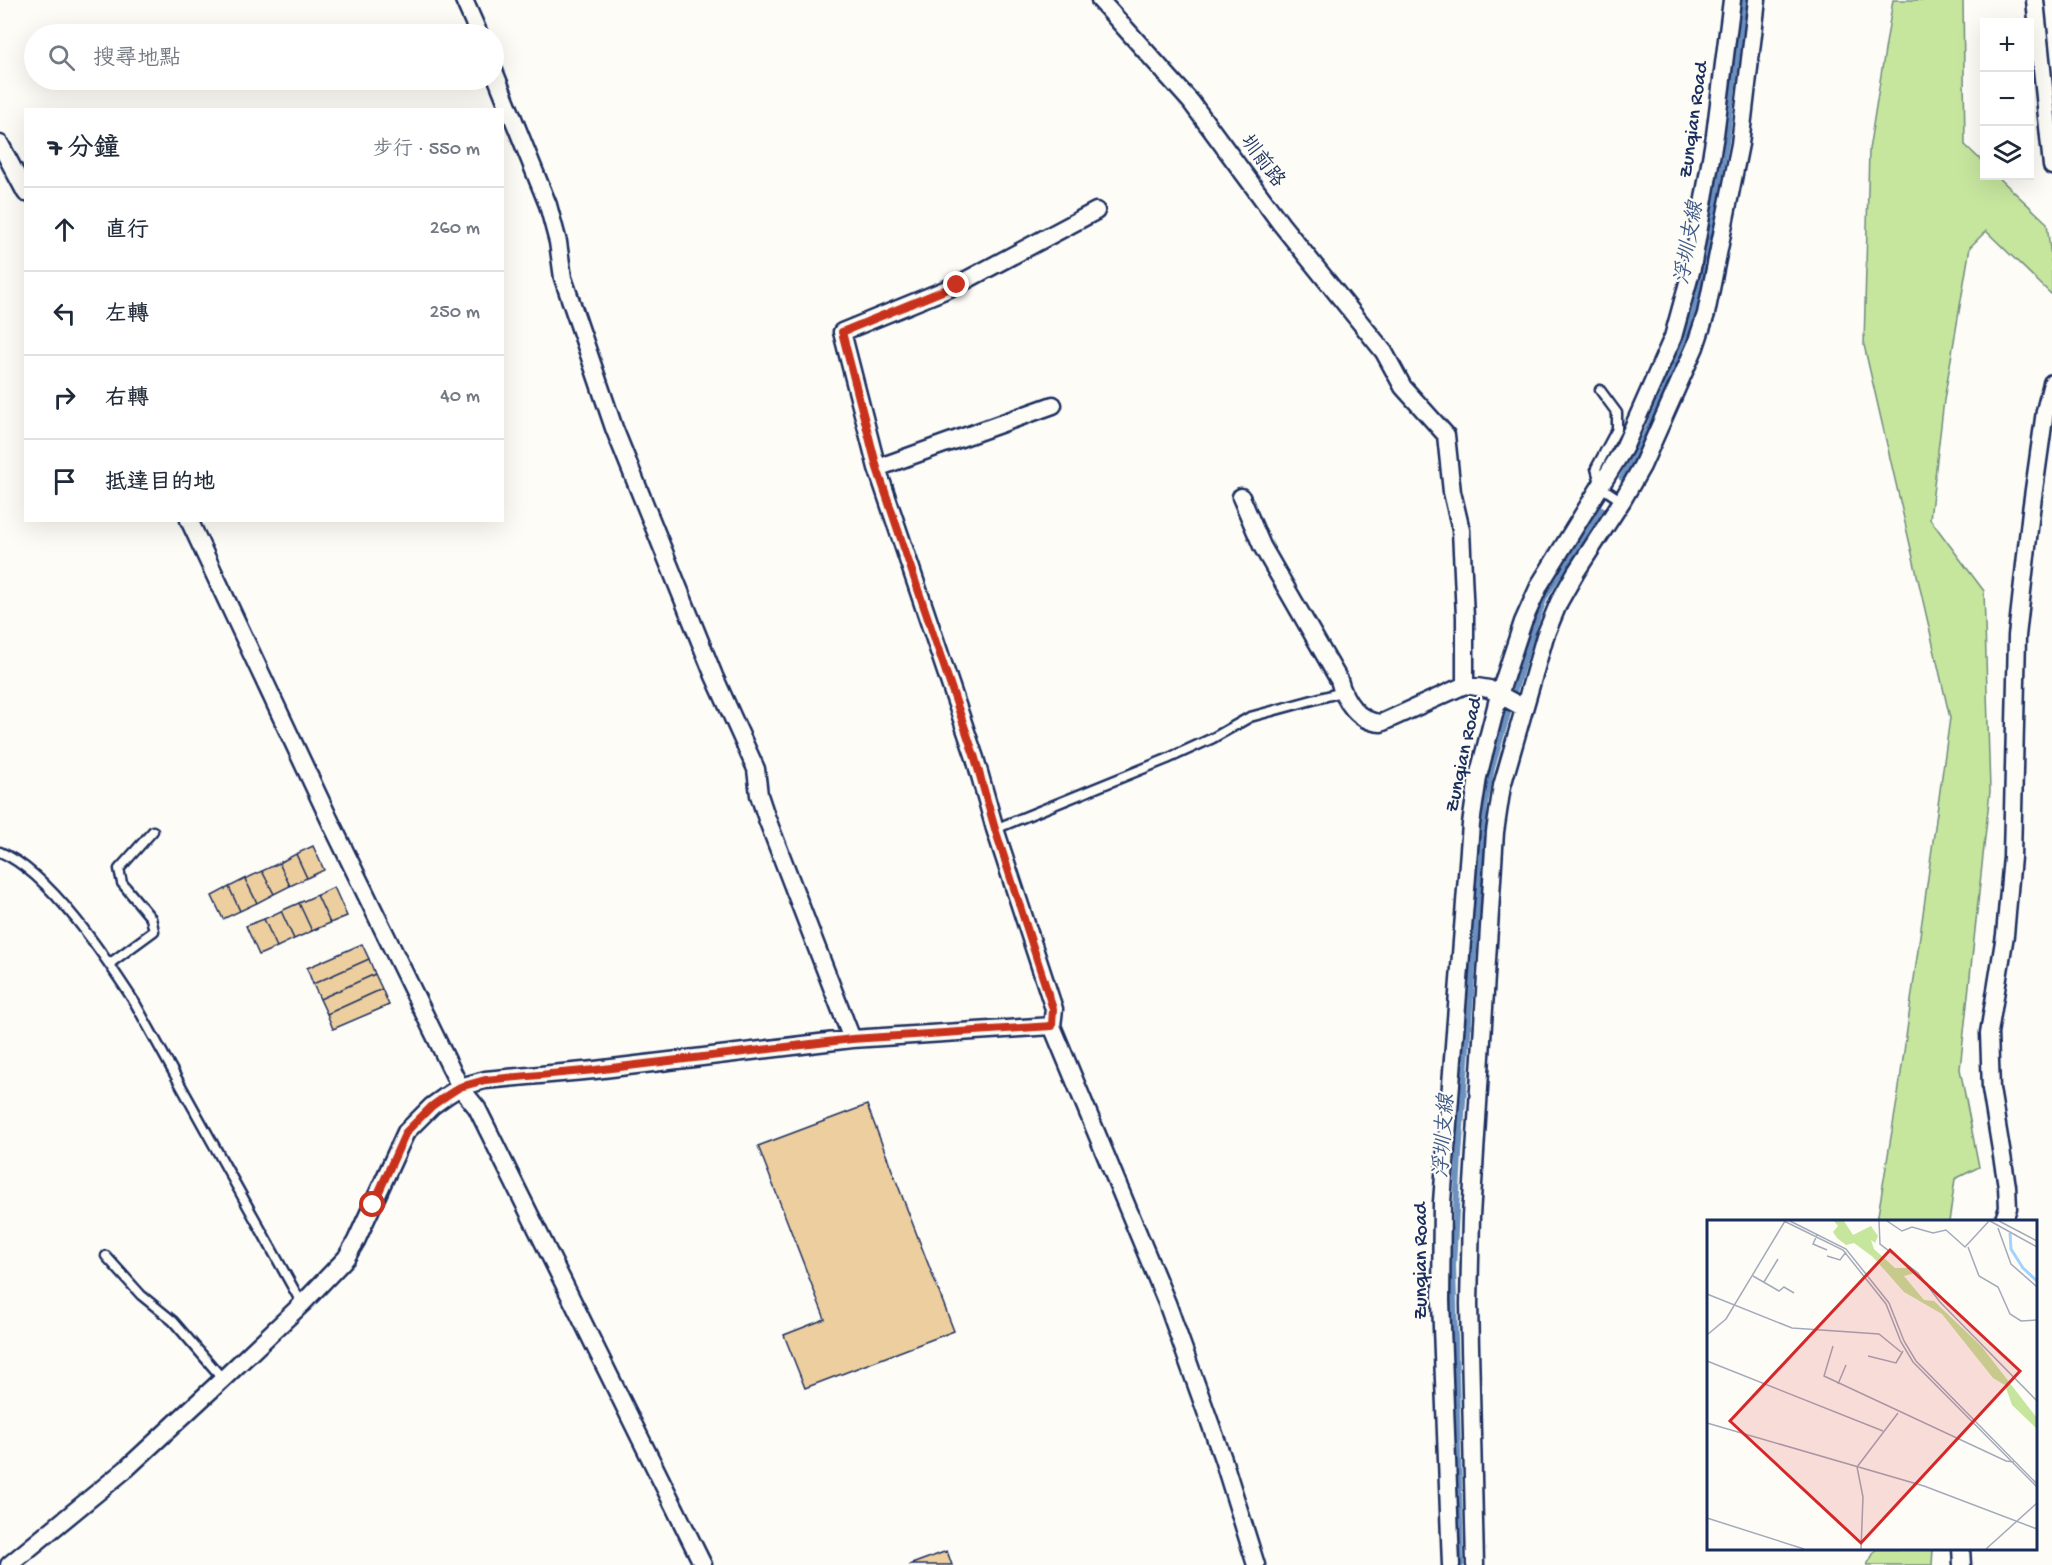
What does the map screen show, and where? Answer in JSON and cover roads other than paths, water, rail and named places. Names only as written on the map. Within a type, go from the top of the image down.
[{"type":"street","points":[[464,0],[474,24]]},
{"type":"street","name":"圳前路","points":[[1100,0],[1191,102],[1281,224],[1384,352],[1404,387],[1446,435],[1452,492],[1461,530],[1465,685]]},
{"type":"street","name":"Zunqian Road","points":[[1450,1565],[1441,1301],[1442,1202],[1471,824],[1478,777],[1499,695],[1523,622],[1540,584],[1624,448],[1673,337],[1684,302],[1715,135],[1732,0]]},
{"type":"street","points":[[1474,1565],[1469,1304],[1471,1216],[1496,832],[1502,786],[1545,636],[1559,602],[1642,466],[1695,347],[1706,314],[1740,144],[1757,0]]},
{"type":"street","points":[[2035,0],[2052,166]]},
{"type":"street","points":[[502,90],[548,205],[558,242],[563,278],[614,428],[714,676],[756,769],[759,795],[767,819],[852,1039]]},
{"type":"street","points":[[0,144],[24,189]]},
{"type":"street","points":[[1096,211],[957,285],[842,332],[877,468],[975,758],[995,829],[1053,1009],[1052,1026],[1167,1303],[1223,1459],[1256,1565]]},
{"type":"street","points":[[2003,1220],[2008,1208],[2007,1186],[1991,1089],[1989,1033],[2005,935],[2012,857],[2017,636],[2032,500],[2045,411],[2052,383]]},
{"type":"street","points":[[877,468],[1053,405]]},
{"type":"street","points":[[1241,497],[1262,546],[1338,680],[1342,692],[1359,716],[1372,723],[1381,723],[1465,685],[1478,686],[1524,708]]},
{"type":"street","points":[[190,522],[327,814],[460,1087],[477,1108],[704,1565]]},
{"type":"street","points":[[9,1565],[126,1469],[302,1304],[346,1258],[365,1224],[406,1132],[432,1106],[460,1087],[485,1080],[595,1070],[852,1039],[1052,1026]]},
{"type":"street","points":[[1961,1550],[1962,1565]]},
{"type":"lane","points":[[1600,390],[1617,413],[1617,429],[1596,468],[1601,487],[1622,501]]},
{"type":"lane","points":[[995,829],[1167,759],[1213,738],[1250,717],[1342,692]]},
{"type":"lane","points":[[109,964],[154,931],[150,918],[122,883],[119,869],[153,831]]},
{"type":"lane","points":[[0,852],[21,865],[51,891],[109,964],[140,1014],[302,1304]]},
{"type":"lane","points":[[105,1257],[141,1294],[173,1321],[223,1379]]},
{"type":"waterway","name":"浮圳支線","points":[[1622,478],[1646,433],[1686,334],[1697,300],[1726,143],[1744,0]]},
{"type":"waterway","name":"浮圳支線","points":[[1514,692],[1545,597],[1601,509]]},
{"type":"waterway","name":"浮圳支線","points":[[1461,1565],[1453,1266],[1459,1155],[1485,803],[1492,768],[1508,713]]}]
